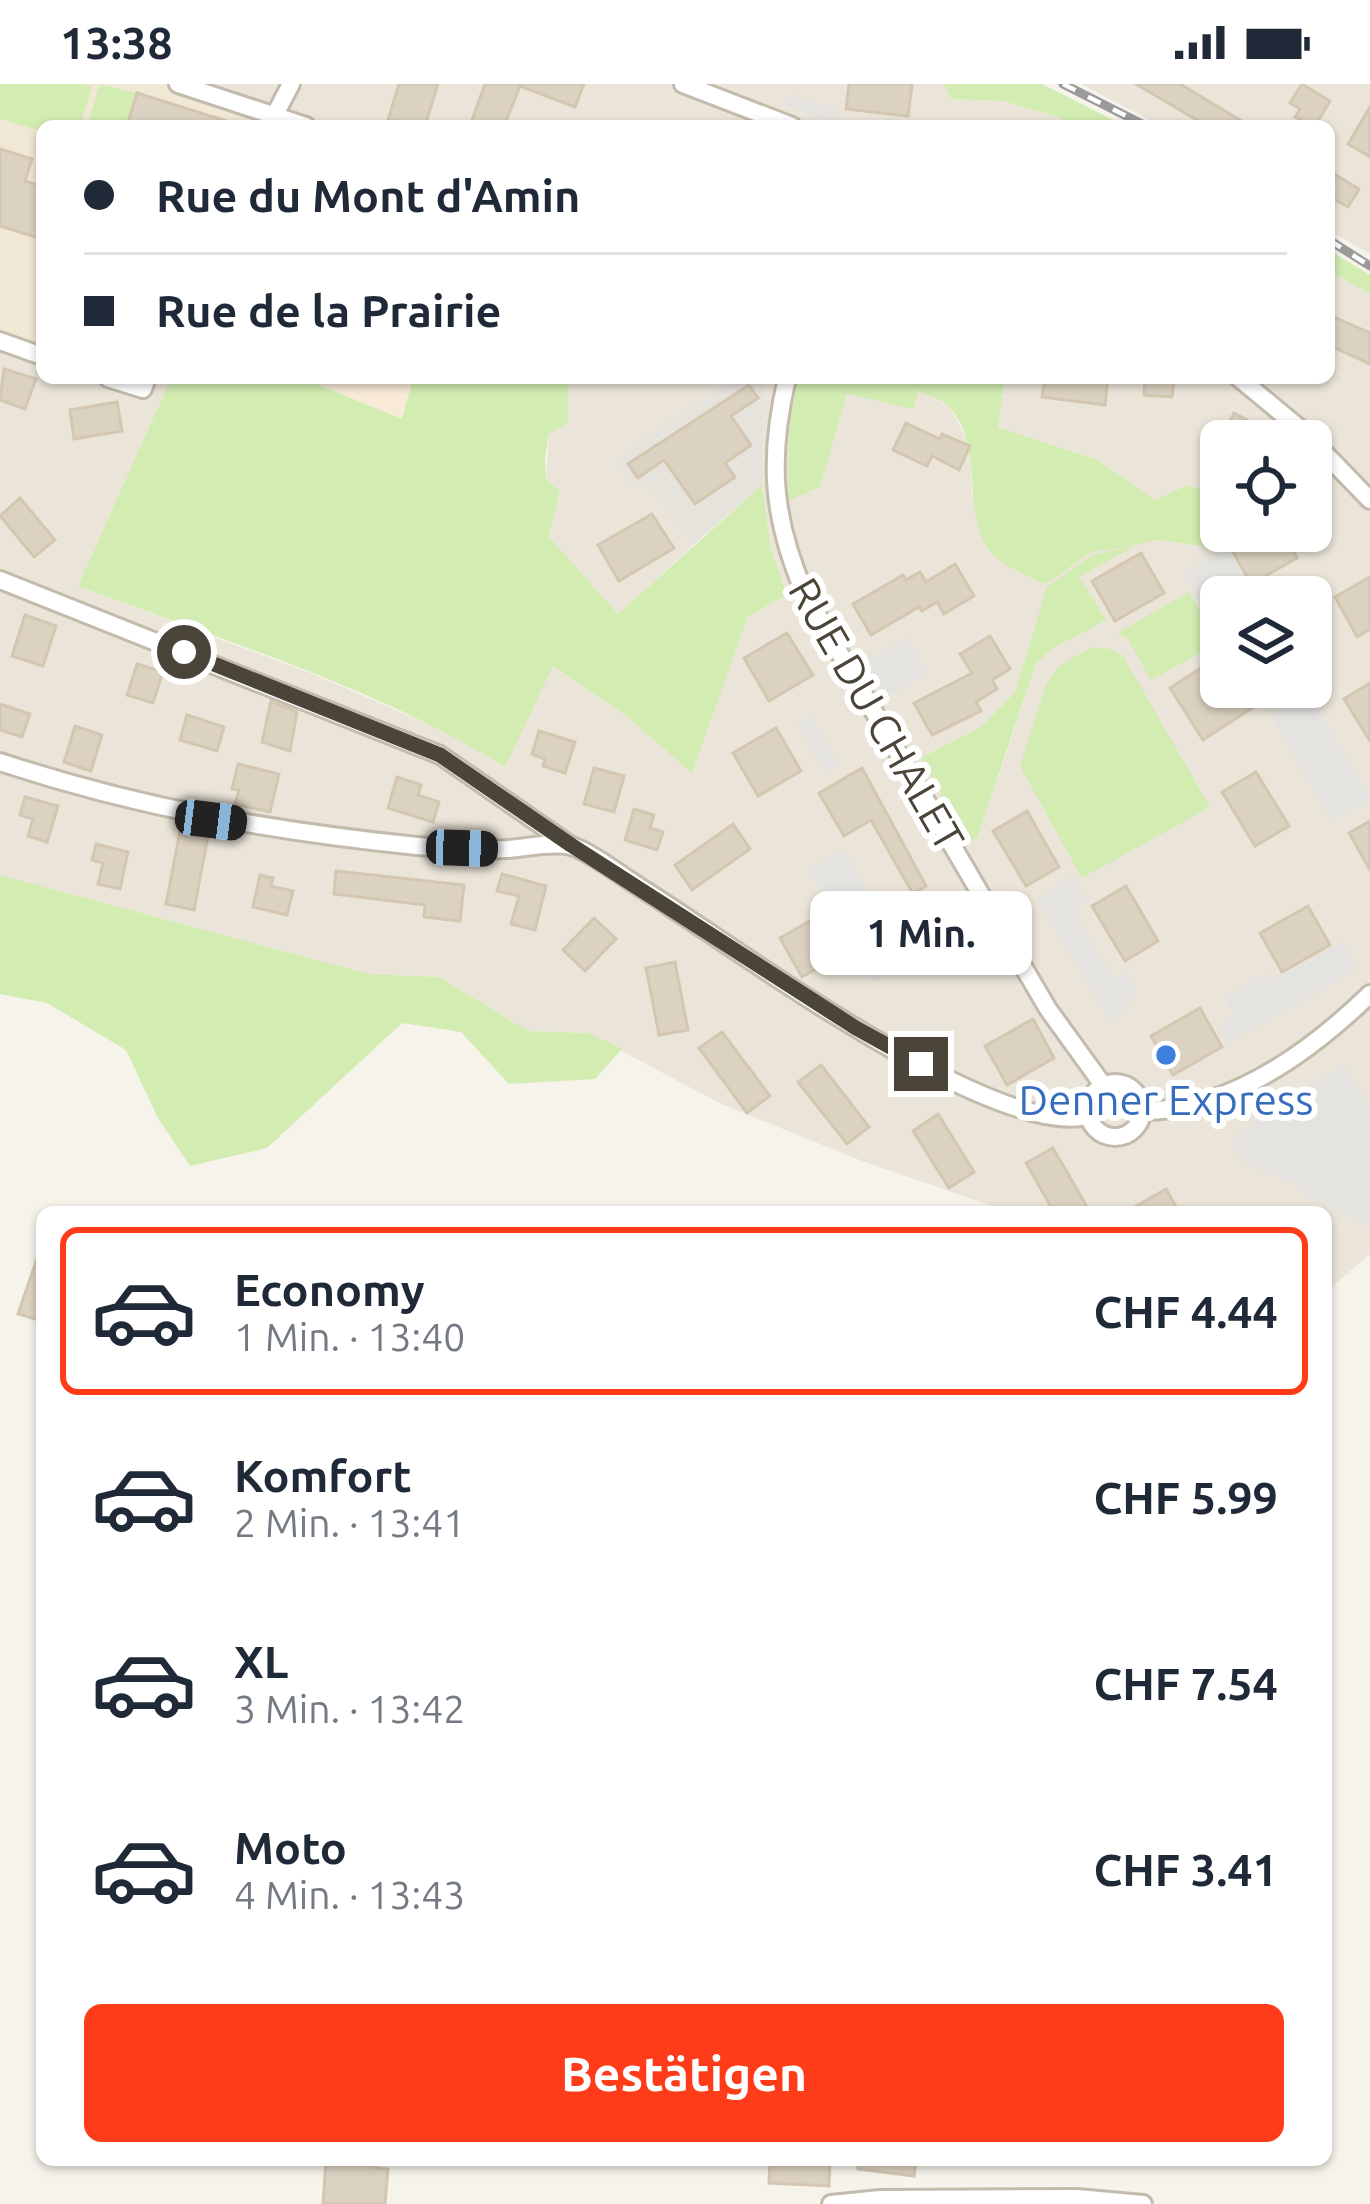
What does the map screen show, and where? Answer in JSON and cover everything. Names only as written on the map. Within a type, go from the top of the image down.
[{"type":"street","points":[[178,84],[269,120]]},
{"type":"street","points":[[273,120],[291,84]]},
{"type":"street","points":[[682,84],[776,120]]},
{"type":"street","points":[[0,341],[36,354]]},
{"type":"street","name":"RUE DU CHALET","points":[[786,384],[776,425],[775,504],[785,549],[805,594],[1048,1009],[1103,1084]]},
{"type":"street","points":[[1246,384],[1304,432],[1370,500]]},
{"type":"street","points":[[0,580],[440,755],[856,1028],[954,1082],[1010,1105],[1067,1119],[1088,1115]]},
{"type":"street","points":[[0,762],[77,787],[211,820],[421,847],[502,850],[571,845]]},
{"type":"street","points":[[1142,1111],[1218,1096],[1266,1074],[1334,1028],[1370,994]]},
{"type":"street","points":[[1112,1082],[1130,1087],[1142,1111],[1131,1132],[1115,1137],[1100,1133],[1088,1115],[1090,1097],[1112,1082]]},
{"type":"street","points":[[831,2204],[880,2199],[1077,2198],[1143,2204]]},
{"type":"shaded area","points":[[0,84],[299,84],[292,105],[303,84],[944,84],[952,99],[1003,101],[1063,120],[36,120],[36,384],[168,384],[78,586],[313,674],[455,736],[504,767],[552,666],[629,718],[692,771],[748,616],[787,595],[771,549],[762,485],[764,384],[797,384],[789,427],[820,487],[847,393],[912,409],[919,390],[950,407],[970,446],[972,493],[1046,584],[1091,552],[1157,540],[1200,546],[1200,552],[1332,552],[1332,420],[1200,420],[1200,489],[1189,485],[1154,501],[1098,460],[998,427],[1004,384],[1335,384],[1335,274],[1370,294],[1370,1254],[1332,1287],[1332,1206],[993,1206],[862,1161],[721,1104],[588,1033],[528,1031],[439,977],[369,974],[0,875]],"holes":[[[1128,549],[1079,577],[1105,620],[1052,649],[1036,664],[998,779],[921,758],[981,727],[1015,692],[1048,587]],[[1046,685],[1124,853],[1083,878]]]},
{"type":"shaded area","points":[[0,84],[178,84],[274,115],[272,120],[36,120],[36,354],[0,341]]},
{"type":"shaded area","points":[[1081,84],[1370,84],[1370,254],[1335,234],[1335,120],[1150,120]]},
{"type":"shaded area","points":[[795,94],[841,111],[824,120],[781,103]]},
{"type":"shaded area","points":[[317,384],[411,384],[402,419]]},
{"type":"shaded area","points":[[568,384],[725,384],[627,449],[617,464],[645,479],[692,546],[618,615],[549,538],[560,491],[546,480],[549,434],[568,423]]},
{"type":"shaded area","points":[[725,384],[764,384],[762,485],[692,546],[645,480],[631,486],[616,464],[627,449]]},
{"type":"shaded area","points":[[1220,552],[1229,552],[1243,576],[1200,576],[1200,603],[1183,573]]},
{"type":"shaded area","points":[[907,637],[928,673],[888,697],[867,661]]},
{"type":"shaded area","points":[[1267,708],[1318,708],[1370,799],[1331,821]]},
{"type":"shaded area","points":[[812,715],[839,765],[824,773],[797,723]]},
{"type":"shaded area","points":[[844,848],[908,963],[872,983],[808,869]]},
{"type":"shaded area","points":[[1072,876],[1087,902],[1073,911],[1114,978],[1126,971],[1139,992],[1128,999],[1132,1007],[1110,1021],[1036,898]]},
{"type":"shaded area","points":[[1343,941],[1359,969],[1229,1043],[1218,1025],[1234,1015],[1224,996],[1266,972],[1272,981]]},
{"type":"shaded area","points":[[1343,1064],[1370,1106],[1370,1225],[1244,1163],[1233,1137]]},
{"type":"green space","points":[[0,84],[92,87],[82,120],[36,120],[36,129],[0,119]]},
{"type":"green space","points":[[100,84],[137,93],[129,120],[89,120]]},
{"type":"green space","points":[[944,84],[1042,84],[1113,120],[1063,120],[1003,101],[951,99]]},
{"type":"green space","points":[[1335,254],[1370,275],[1370,294],[1335,274]]},
{"type":"green space","points":[[168,384],[317,384],[402,419],[411,384],[568,384],[568,423],[549,434],[545,457],[546,480],[560,491],[549,537],[618,614],[762,485],[771,549],[787,595],[748,616],[692,773],[629,718],[553,666],[505,767],[350,688],[78,586]]},
{"type":"green space","points":[[797,384],[1004,384],[998,427],[1098,460],[1154,500],[1189,485],[1200,489],[1200,546],[1157,540],[1133,545],[1133,547],[1079,577],[1106,620],[1052,649],[1036,664],[977,838],[968,843],[921,758],[981,727],[1015,692],[1047,587],[1093,555],[1132,546],[1091,552],[1046,584],[1003,563],[985,544],[979,528],[961,424],[948,406],[919,391],[913,409],[847,394],[820,487],[788,501],[789,427]]},
{"type":"green space","points":[[1189,592],[1200,611],[1200,653],[1151,680],[1128,639],[1117,633]]},
{"type":"green space","points":[[1092,647],[1123,656],[1210,807],[1082,878],[1020,766],[1046,685],[1059,666]]},
{"type":"green space","points":[[0,875],[369,974],[439,977],[528,1031],[588,1033],[622,1049],[595,1079],[509,1084],[461,1032],[402,1023],[267,1148],[190,1166],[158,1118],[126,1050],[47,1003],[0,994]]},
{"type":"building","points":[[399,84],[438,84],[427,120],[388,120]]},
{"type":"building","points":[[485,84],[584,84],[575,107],[520,86],[506,120],[472,120]]},
{"type":"building","points":[[849,84],[912,84],[908,116],[846,109]]},
{"type":"building","points":[[1136,84],[1180,84],[1240,120],[1197,120]]},
{"type":"building","points":[[1302,84],[1330,101],[1319,120],[1295,117],[1300,109],[1290,103]]},
{"type":"building","points":[[137,93],[223,120],[129,120]]},
{"type":"building","points":[[1370,107],[1370,157],[1348,144]]},
{"type":"building","points":[[0,149],[32,159],[25,181],[36,184],[36,237],[0,226]]},
{"type":"building","points":[[1335,175],[1359,189],[1348,207],[1335,199]]},
{"type":"building","points":[[1335,318],[1370,333],[1370,364],[1335,348]]},
{"type":"building","points":[[4,369],[36,379],[25,409],[0,400]]},
{"type":"building","points":[[1044,384],[1107,384],[1105,405],[1042,397]]},
{"type":"building","points":[[1145,384],[1174,384],[1172,397],[1144,395]]},
{"type":"building","points":[[749,385],[758,398],[731,416],[751,445],[725,463],[735,477],[695,504],[664,460],[638,478],[628,464]]},
{"type":"building","points":[[117,402],[122,431],[74,439],[70,410]]},
{"type":"building","points":[[906,423],[970,446],[959,470],[932,456],[927,466],[893,450]]},
{"type":"building","points":[[20,498],[55,540],[34,557],[0,516]]},
{"type":"building","points":[[652,514],[674,548],[619,581],[598,545]]},
{"type":"building","points":[[1233,552],[1294,552],[1297,558],[1265,576],[1246,576]]},
{"type":"building","points":[[1141,553],[1164,593],[1115,621],[1092,581]]},
{"type":"building","points":[[955,564],[974,596],[944,614],[937,602],[922,611],[919,607],[871,635],[853,604],[903,575],[906,580],[920,572],[926,582]]},
{"type":"building","points":[[1370,577],[1370,629],[1357,637],[1335,597]]},
{"type":"building","points":[[25,615],[56,626],[43,666],[12,656]]},
{"type":"building","points":[[787,633],[813,675],[769,701],[744,658]]},
{"type":"building","points":[[990,636],[1010,669],[992,680],[997,689],[976,702],[981,711],[932,735],[914,703],[972,673],[960,654]]},
{"type":"building","points":[[137,664],[163,672],[153,703],[127,695]]},
{"type":"building","points":[[1200,669],[1200,708],[1252,708],[1203,740],[1170,688]]},
{"type":"building","points":[[1370,683],[1370,741],[1344,699]]},
{"type":"building","points":[[271,701],[297,712],[290,751],[262,742]]},
{"type":"building","points":[[0,704],[30,714],[22,737],[0,730]]},
{"type":"building","points":[[187,715],[224,727],[217,751],[180,740]]},
{"type":"building","points":[[75,726],[102,735],[91,771],[64,762]]},
{"type":"building","points":[[776,728],[801,771],[758,796],[733,753]]},
{"type":"building","points":[[539,731],[575,742],[565,773],[543,766],[545,759],[532,754]]},
{"type":"building","points":[[238,764],[279,774],[270,812],[235,804],[239,790],[232,789]]},
{"type":"building","points":[[594,768],[624,776],[614,812],[584,804]]},
{"type":"building","points":[[862,768],[926,886],[913,894],[871,820],[844,836],[819,793]]},
{"type":"building","points":[[1256,772],[1289,826],[1255,846],[1222,792]]},
{"type":"building","points":[[397,777],[421,785],[418,795],[439,802],[433,822],[388,808]]},
{"type":"building","points":[[25,797],[58,806],[47,842],[28,836],[33,819],[20,815]]},
{"type":"building","points":[[634,809],[654,815],[650,828],[663,832],[657,850],[625,840]]},
{"type":"building","points":[[1027,811],[1059,867],[1026,886],[993,831]]},
{"type":"building","points":[[1370,821],[1370,870],[1349,833]]},
{"type":"building","points":[[733,824],[750,849],[692,890],[675,865]]},
{"type":"building","points":[[181,826],[209,831],[194,910],[166,904]]},
{"type":"building","points":[[96,844],[128,852],[120,889],[98,884],[103,863],[92,860]]},
{"type":"building","points":[[336,871],[464,885],[460,921],[424,917],[425,905],[334,894]]},
{"type":"building","points":[[502,874],[546,886],[535,930],[511,924],[519,896],[497,891]]},
{"type":"building","points":[[260,875],[273,878],[271,886],[293,891],[287,915],[253,907]]},
{"type":"building","points":[[1126,886],[1158,941],[1125,961],[1092,906]]},
{"type":"building","points":[[1308,906],[1330,945],[1282,972],[1260,933]]},
{"type":"building","points":[[956,907],[968,911],[981,931],[977,942],[947,931]]},
{"type":"building","points":[[831,909],[852,949],[802,977],[780,938]]},
{"type":"building","points":[[594,918],[616,939],[585,971],[563,950]]},
{"type":"building","points":[[675,962],[688,1030],[659,1035],[646,968]]},
{"type":"building","points":[[1200,1008],[1222,1047],[1173,1075],[1151,1036]]},
{"type":"building","points":[[1033,1019],[1054,1058],[1007,1085],[985,1046]]},
{"type":"building","points":[[722,1032],[770,1096],[747,1113],[699,1048]]},
{"type":"building","points":[[821,1065],[869,1127],[847,1144],[798,1082]]},
{"type":"building","points":[[938,1114],[974,1172],[949,1188],[913,1131]]},
{"type":"building","points":[[1053,1148],[1087,1206],[1051,1206],[1026,1163]]},
{"type":"building","points":[[1166,1189],[1176,1206],[1136,1206]]},
{"type":"building","points":[[36,1262],[36,1319],[18,1314]]},
{"type":"building","points":[[326,2166],[388,2169],[385,2204],[323,2204]]},
{"type":"building","points":[[770,2166],[830,2166],[829,2186],[769,2183]]},
{"type":"building","points":[[858,2166],[915,2166],[914,2176]]},
{"type":"railway","points":[[1063,84],[1134,120]]},
{"type":"railway","points":[[1335,244],[1370,266]]},
{"type":"place","name":"Denner Express","points":[[1166,1055]]},
{"type":"route","points":[[184,652],[440,755],[571,845],[856,1028],[921,1064]]}]
